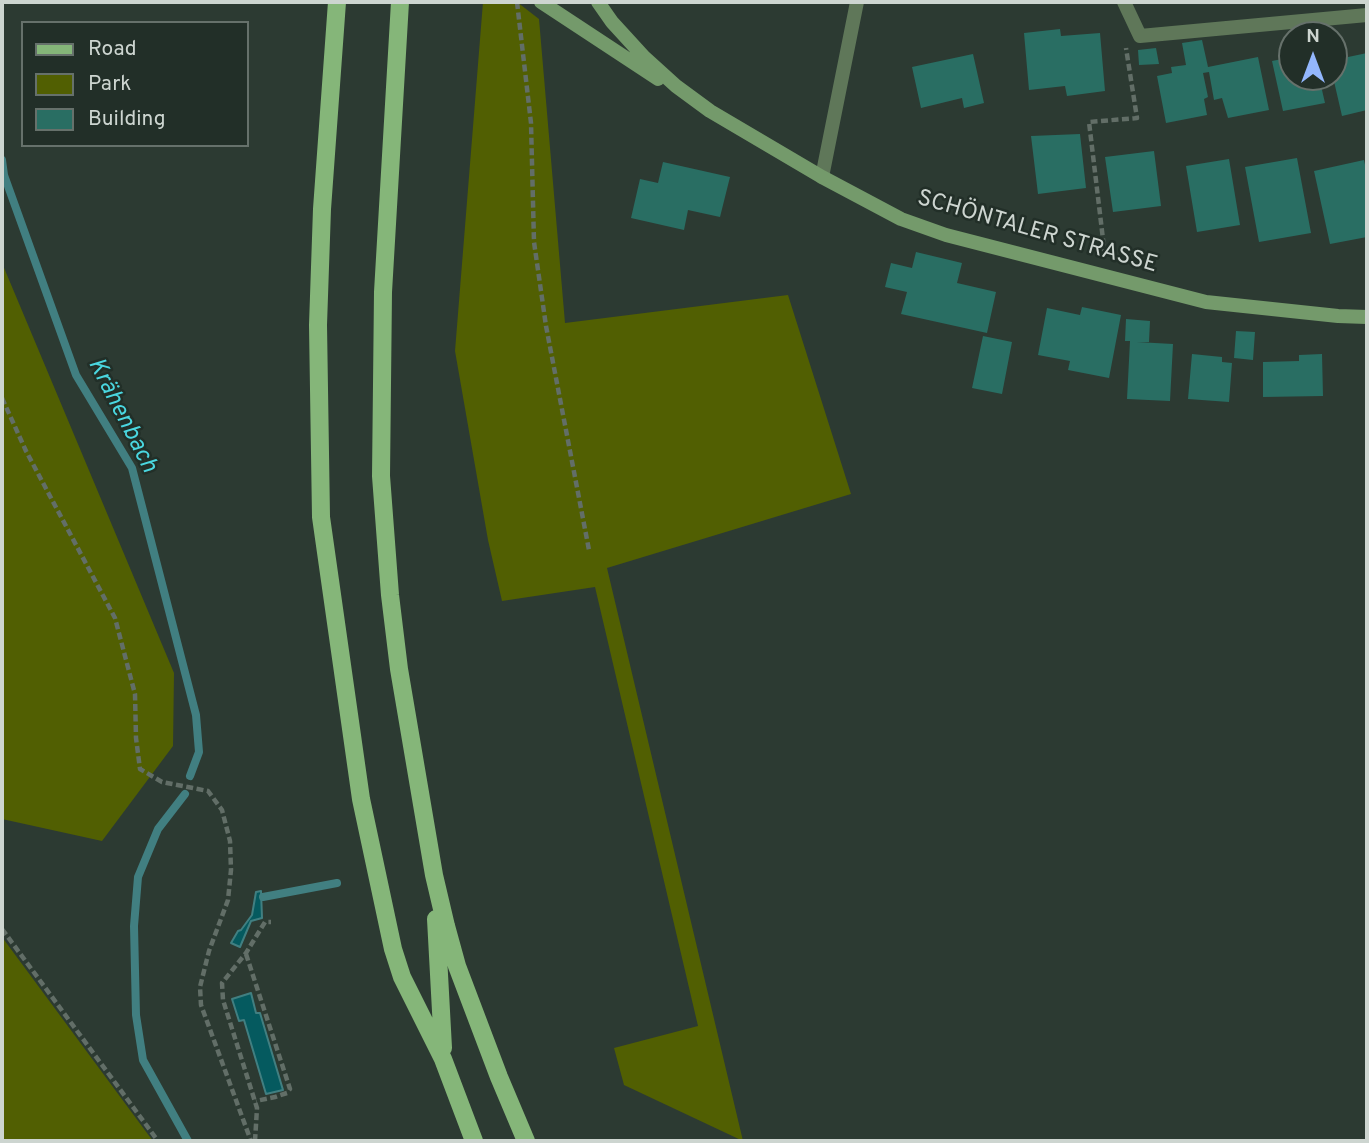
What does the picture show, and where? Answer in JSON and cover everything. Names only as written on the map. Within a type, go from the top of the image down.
[{"type":"main road","points":[[337,2],[322,209],[317,325],[321,517],[361,799],[393,949],[402,977],[443,1059],[474,1141]]},
{"type":"main road","points":[[400,2],[383,292],[381,476],[390,595],[399,669],[434,875],[457,966],[526,1141]]},
{"type":"main road","points":[[434,875],[443,1059]]},
{"type":"street","points":[[541,2],[709,111]]},
{"type":"street","name":"SCHÖNTALER STRASSE","points":[[598,2],[644,57],[709,111],[822,177],[883,210],[925,228],[1206,302],[1367,317]]},
{"type":"street","points":[[822,177],[857,2]]},
{"type":"street","points":[[1124,2],[1140,36],[1367,15]]},
{"type":"path","points":[[517,2],[531,123],[534,242],[546,326],[589,550]]},
{"type":"path","points":[[1108,278],[1089,122],[1137,118],[1126,48],[1140,36]]},
{"type":"path","points":[[2,398],[26,451],[115,618],[135,694],[135,738],[140,769],[162,782],[208,791],[222,810],[230,841],[232,870],[228,901],[209,951],[200,987],[201,1005],[253,1141]]},
{"type":"path","points":[[253,1141],[256,1101],[223,1000],[222,983],[246,953],[265,922],[271,922]]},
{"type":"path","points":[[2,929],[158,1141]]},
{"type":"path","points":[[246,953],[290,1089],[288,1093],[256,1101]]},
{"type":"green space","points":[[483,2],[517,2],[539,19],[565,323],[788,295],[851,494],[607,568],[743,1141],[624,1085],[614,1048],[698,1026],[595,587],[502,601],[488,540],[455,351]]},
{"type":"green space","points":[[2,263],[174,673],[173,746],[102,841],[2,819]]},
{"type":"green space","points":[[2,937],[144,1129],[153,1141],[2,1141]]},
{"type":"water","points":[[261,891],[262,918],[251,921],[240,947],[231,943],[252,915],[256,892]]},
{"type":"water","points":[[251,993],[256,1013],[260,1013],[283,1090],[266,1094],[244,1020],[239,1021],[232,999]]},
{"type":"building","points":[[1060,29],[1061,36],[1100,33],[1105,91],[1067,96],[1065,86],[1029,90],[1024,33]]},
{"type":"building","points":[[1202,40],[1208,67],[1258,57],[1269,110],[1228,118],[1222,98],[1214,100],[1209,72],[1203,73],[1208,97],[1204,99],[1207,115],[1166,123],[1157,76],[1172,73],[1171,67],[1186,65],[1182,43]]},
{"type":"building","points":[[1156,48],[1159,64],[1139,65],[1138,50]]},
{"type":"building","points":[[1367,53],[1367,110],[1342,116],[1336,91],[1348,91],[1348,57]]},
{"type":"building","points":[[973,54],[984,103],[964,108],[962,98],[921,108],[912,67]]},
{"type":"building","points":[[1278,60],[1278,88],[1272,61]]},
{"type":"building","points":[[1279,91],[1322,91],[1325,103],[1283,111]]},
{"type":"building","points":[[1080,134],[1086,188],[1038,194],[1031,136]]},
{"type":"building","points":[[1154,151],[1161,206],[1113,212],[1105,157]]},
{"type":"building","points":[[1297,158],[1311,233],[1259,242],[1245,167]]},
{"type":"building","points":[[1229,159],[1240,225],[1197,232],[1186,166]]},
{"type":"building","points":[[1364,160],[1367,174],[1367,237],[1330,244],[1314,171]]},
{"type":"building","points":[[663,162],[730,177],[720,217],[688,210],[684,230],[631,218],[640,179],[658,183]]},
{"type":"building","points":[[916,252],[962,263],[957,283],[996,292],[987,333],[901,314],[907,292],[885,287],[891,263],[912,268]]},
{"type":"building","points":[[1082,307],[1121,315],[1109,378],[1068,370],[1070,361],[1038,355],[1047,308],[1080,315]]},
{"type":"building","points":[[1126,319],[1150,321],[1149,342],[1137,342],[1173,344],[1170,401],[1127,399],[1130,341],[1125,341]]},
{"type":"building","points":[[1236,331],[1255,332],[1253,360],[1234,358]]},
{"type":"building","points":[[983,336],[1012,342],[1002,394],[972,388]]},
{"type":"building","points":[[1192,354],[1222,357],[1222,362],[1232,363],[1229,402],[1188,399]]},
{"type":"building","points":[[1322,354],[1323,396],[1263,397],[1263,362],[1299,361],[1299,355]]},
{"type":"waterway","name":"Krähenbach","points":[[2,160],[4,175],[76,375],[132,468],[196,715],[199,752],[190,776]]},
{"type":"waterway","name":"Krähenbach","points":[[185,794],[158,829],[138,877],[134,926],[136,1015],[143,1060],[188,1141]]},
{"type":"waterway","points":[[263,897],[337,883]]}]
